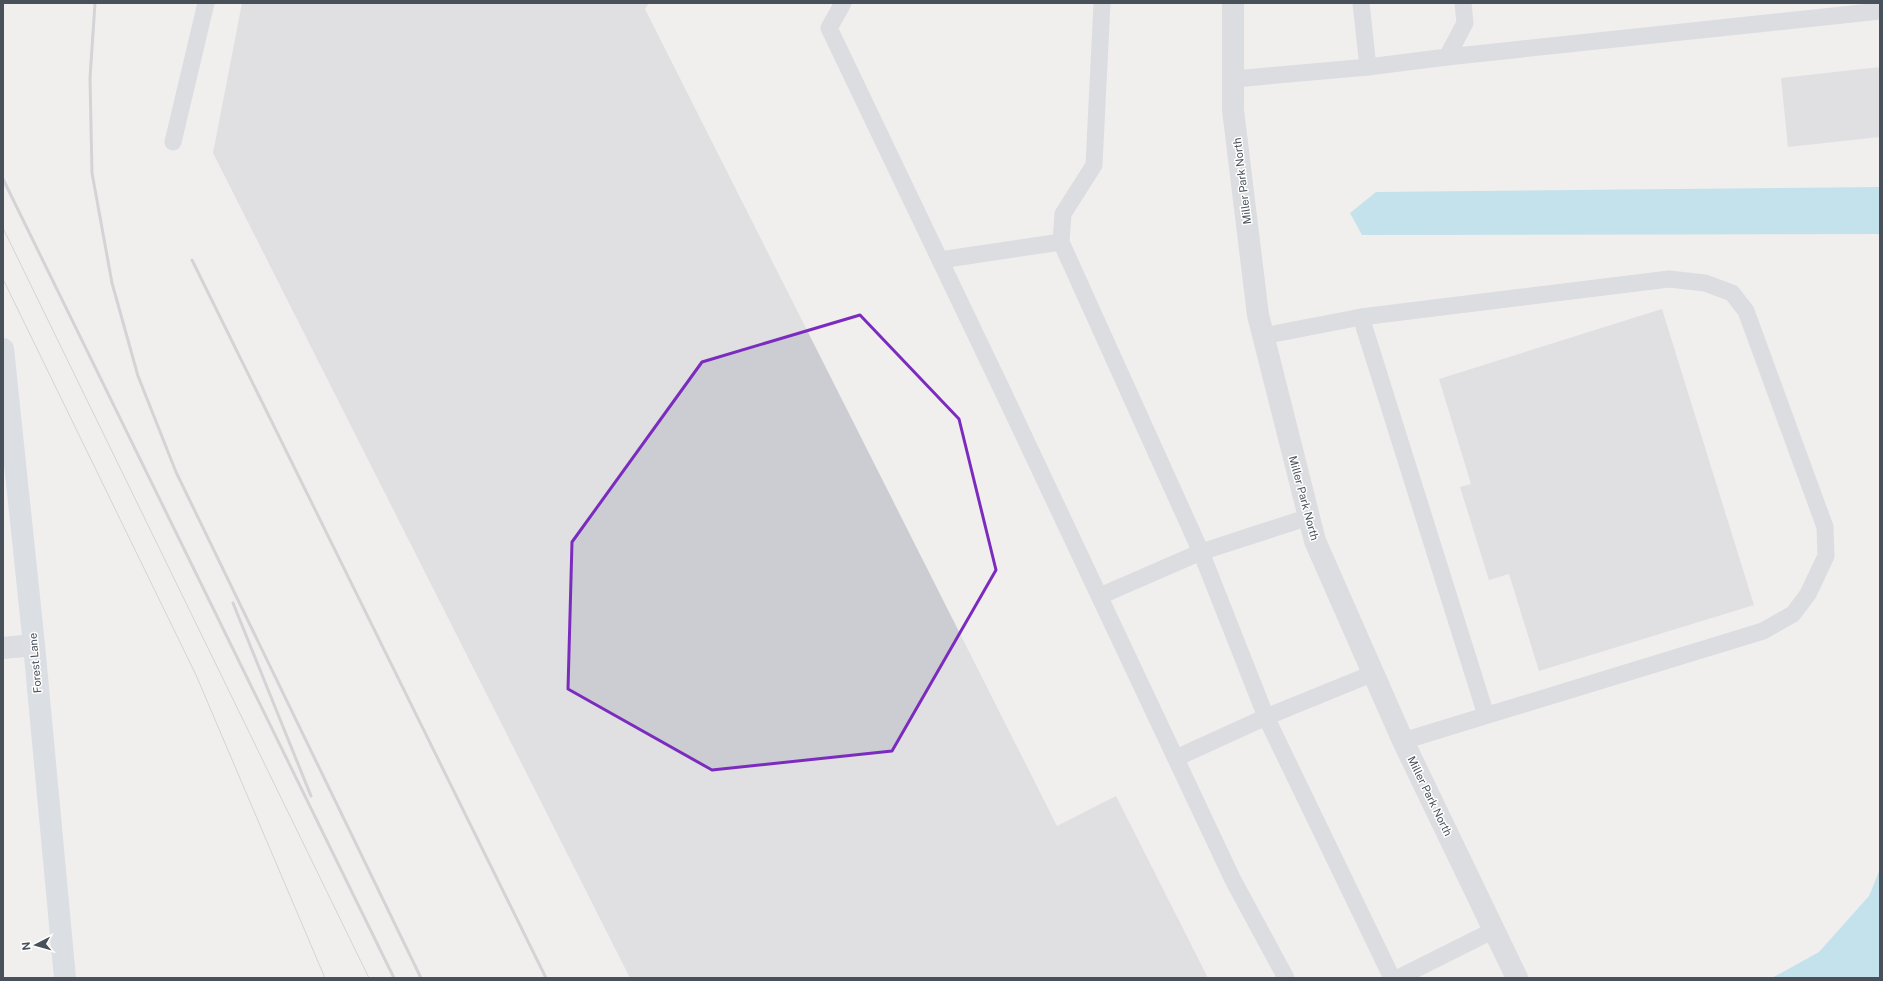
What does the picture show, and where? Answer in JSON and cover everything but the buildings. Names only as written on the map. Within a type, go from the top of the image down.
[{"type":"main road","name":"Forest Lane","points":[[3,349],[34,645],[64,978]]},
{"type":"street","name":"Miller Park North","points":[[1233,3],[1234,118],[1258,315],[1315,540],[1403,741],[1518,978]]},
{"type":"street","points":[[3,648],[34,645]]},
{"type":"lane","points":[[173,142],[206,3]]},
{"type":"lane","points":[[843,3],[829,28],[1100,596],[1233,880],[1286,978]]},
{"type":"lane","points":[[1102,3],[1094,165],[1063,214],[1061,242],[1201,552],[1266,717],[1392,978]]},
{"type":"lane","points":[[1361,3],[1368,67]]},
{"type":"lane","points":[[1447,57],[1465,23],[1463,3]]},
{"type":"lane","points":[[1234,79],[1368,67],[1447,57],[1880,11]]},
{"type":"lane","points":[[940,260],[1061,242]]},
{"type":"lane","points":[[1263,336],[1361,317],[1669,280],[1705,283],[1732,293],[1746,311],[1825,527],[1826,556],[1808,594],[1794,614],[1762,631],[1403,741]]},
{"type":"lane","points":[[1361,317],[1486,715]]},
{"type":"lane","points":[[1100,596],[1201,552],[1309,517]]},
{"type":"lane","points":[[1176,758],[1266,717],[1374,673]]},
{"type":"lane","points":[[1398,978],[1494,930]]},
{"type":"highlighted area","points":[[860,315],[959,419],[996,570],[892,751],[712,770],[568,689],[572,542],[702,362]]},
{"type":"water","points":[[1880,187],[1880,234],[1362,235],[1350,213],[1376,192]]},
{"type":"water","points":[[1880,869],[1880,978],[1772,978],[1819,952],[1869,896]]},
{"type":"tram line","points":[[3,228],[369,978]]},
{"type":"tram line","points":[[3,279],[196,675],[325,978]]},
{"type":"railway","points":[[95,3],[90,78],[92,173],[112,283],[138,376],[176,472],[421,978]]},
{"type":"railway","points":[[3,179],[394,978]]},
{"type":"railway","points":[[192,260],[546,978]]},
{"type":"railway","points":[[233,603],[311,796]]}]
